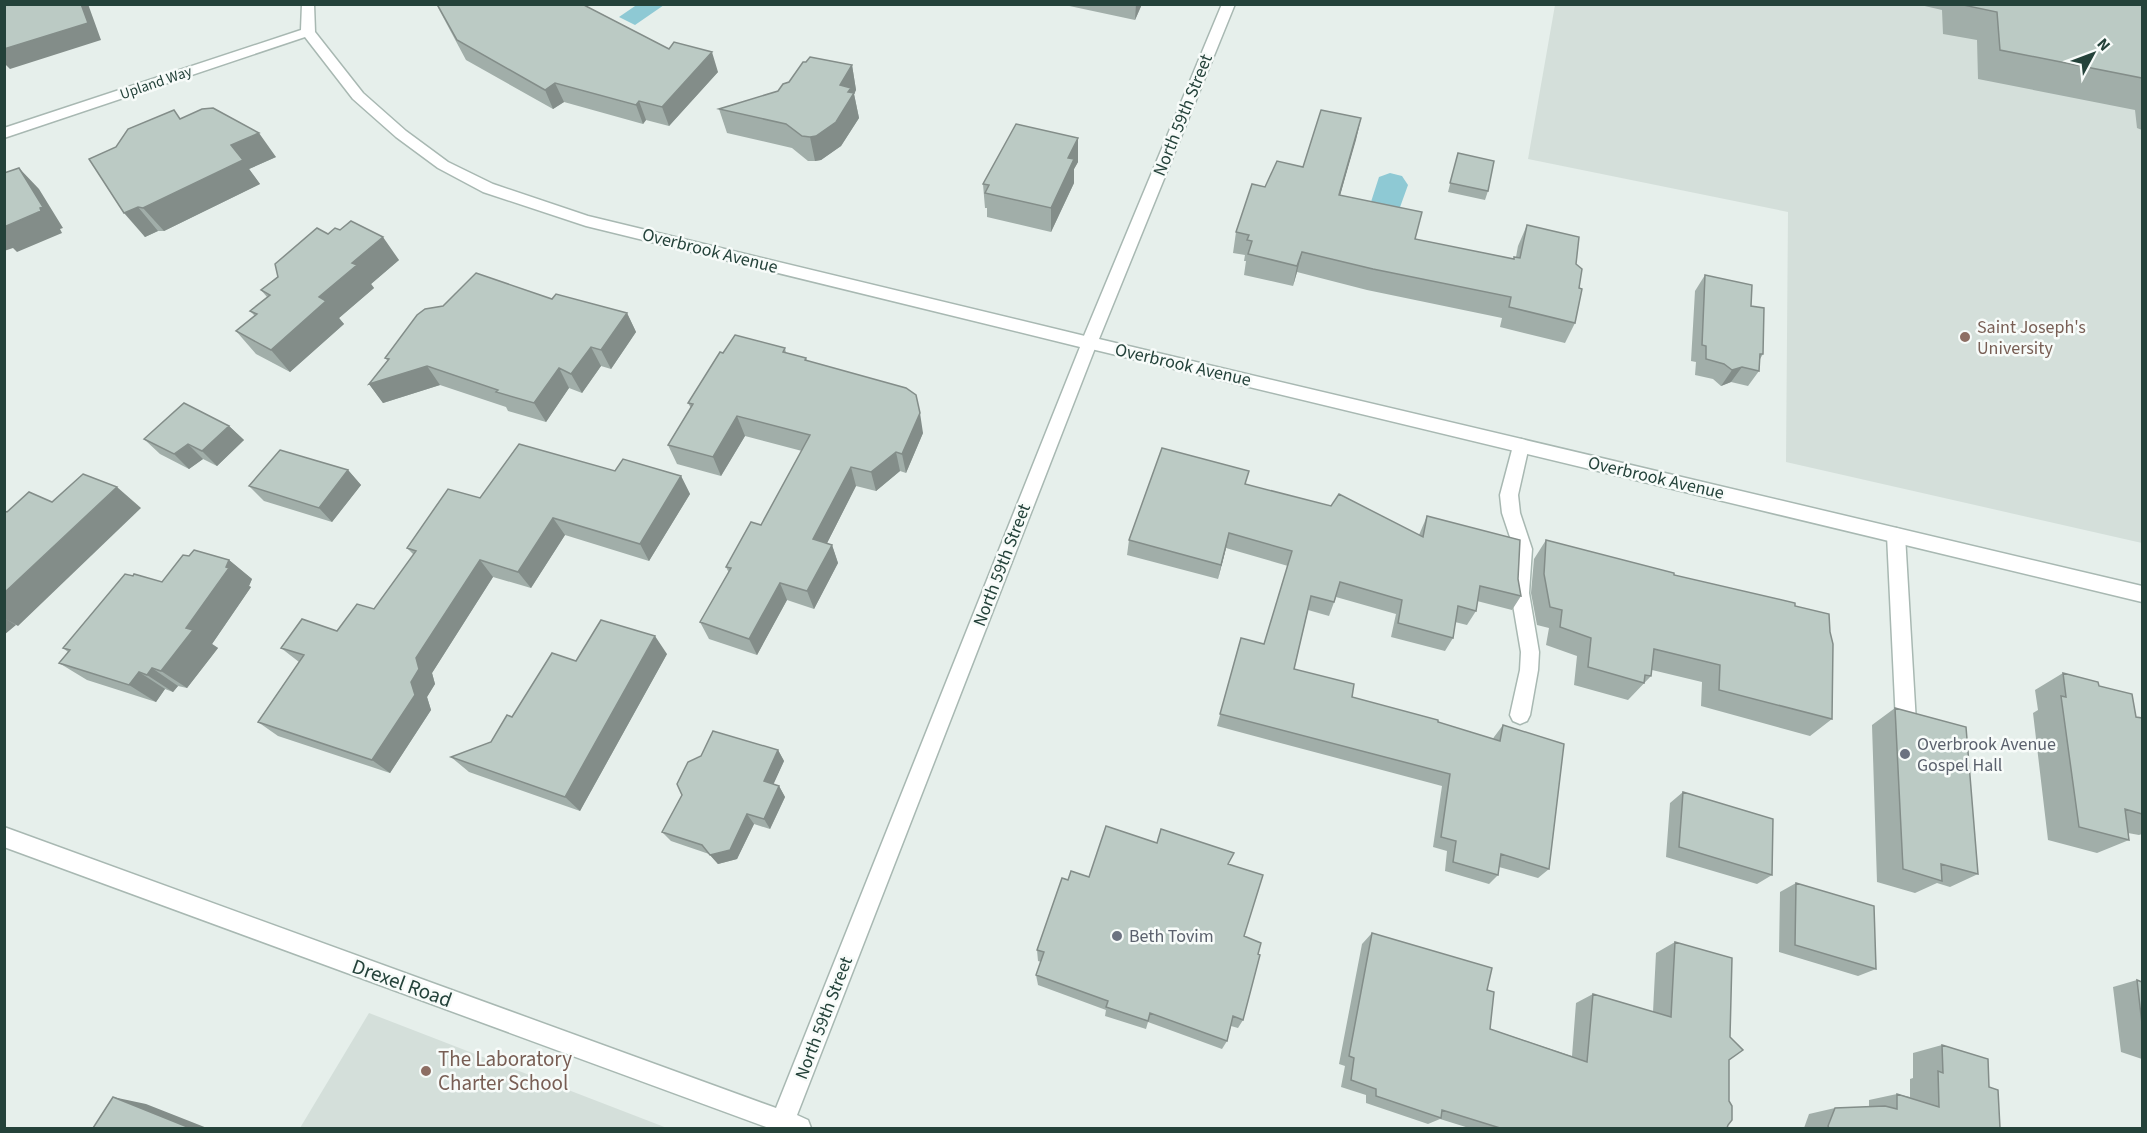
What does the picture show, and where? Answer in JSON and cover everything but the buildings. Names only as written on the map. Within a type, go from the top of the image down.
[{"type":"street","points":[[308,4],[308,32]]},
{"type":"street","name":"North 59th Street","points":[[788,1126],[1089,343],[1228,4]]},
{"type":"street","name":"Upland Way","points":[[4,133],[308,32]]},
{"type":"street","name":"Overbrook Avenue","points":[[308,32],[358,96],[443,165],[488,188],[586,221],[2142,594]]},
{"type":"street","points":[[1520,715],[1529,670],[1530,652],[1520,593],[1523,549],[1511,513],[1509,495],[1521,446]]},
{"type":"street","points":[[1896,535],[1906,723]]},
{"type":"street","name":"Drexel Road","points":[[4,837],[788,1126]]},
{"type":"shaded area","name":"Saint Joseph's University","points":[[1555,5],[2142,5],[2142,543],[1786,462],[1788,212],[1528,159]]},
{"type":"shaded area","name":"The Laboratory Charter School","points":[[369,1013],[667,1128],[300,1128]]},
{"type":"water","points":[[638,4],[664,5],[635,25],[619,17]]},
{"type":"water","points":[[1390,173],[1402,176],[1408,185],[1399,210],[1370,205],[1379,177]]},
{"type":"place","name":"Saint Joseph's University","points":[[1965,337]]},
{"type":"place","name":"Overbrook Avenue Gospel Hall","points":[[1905,754]]},
{"type":"place","name":"Beth Tovim","points":[[1117,936]]},
{"type":"place","name":"The Laboratory Charter School","points":[[426,1071]]}]
